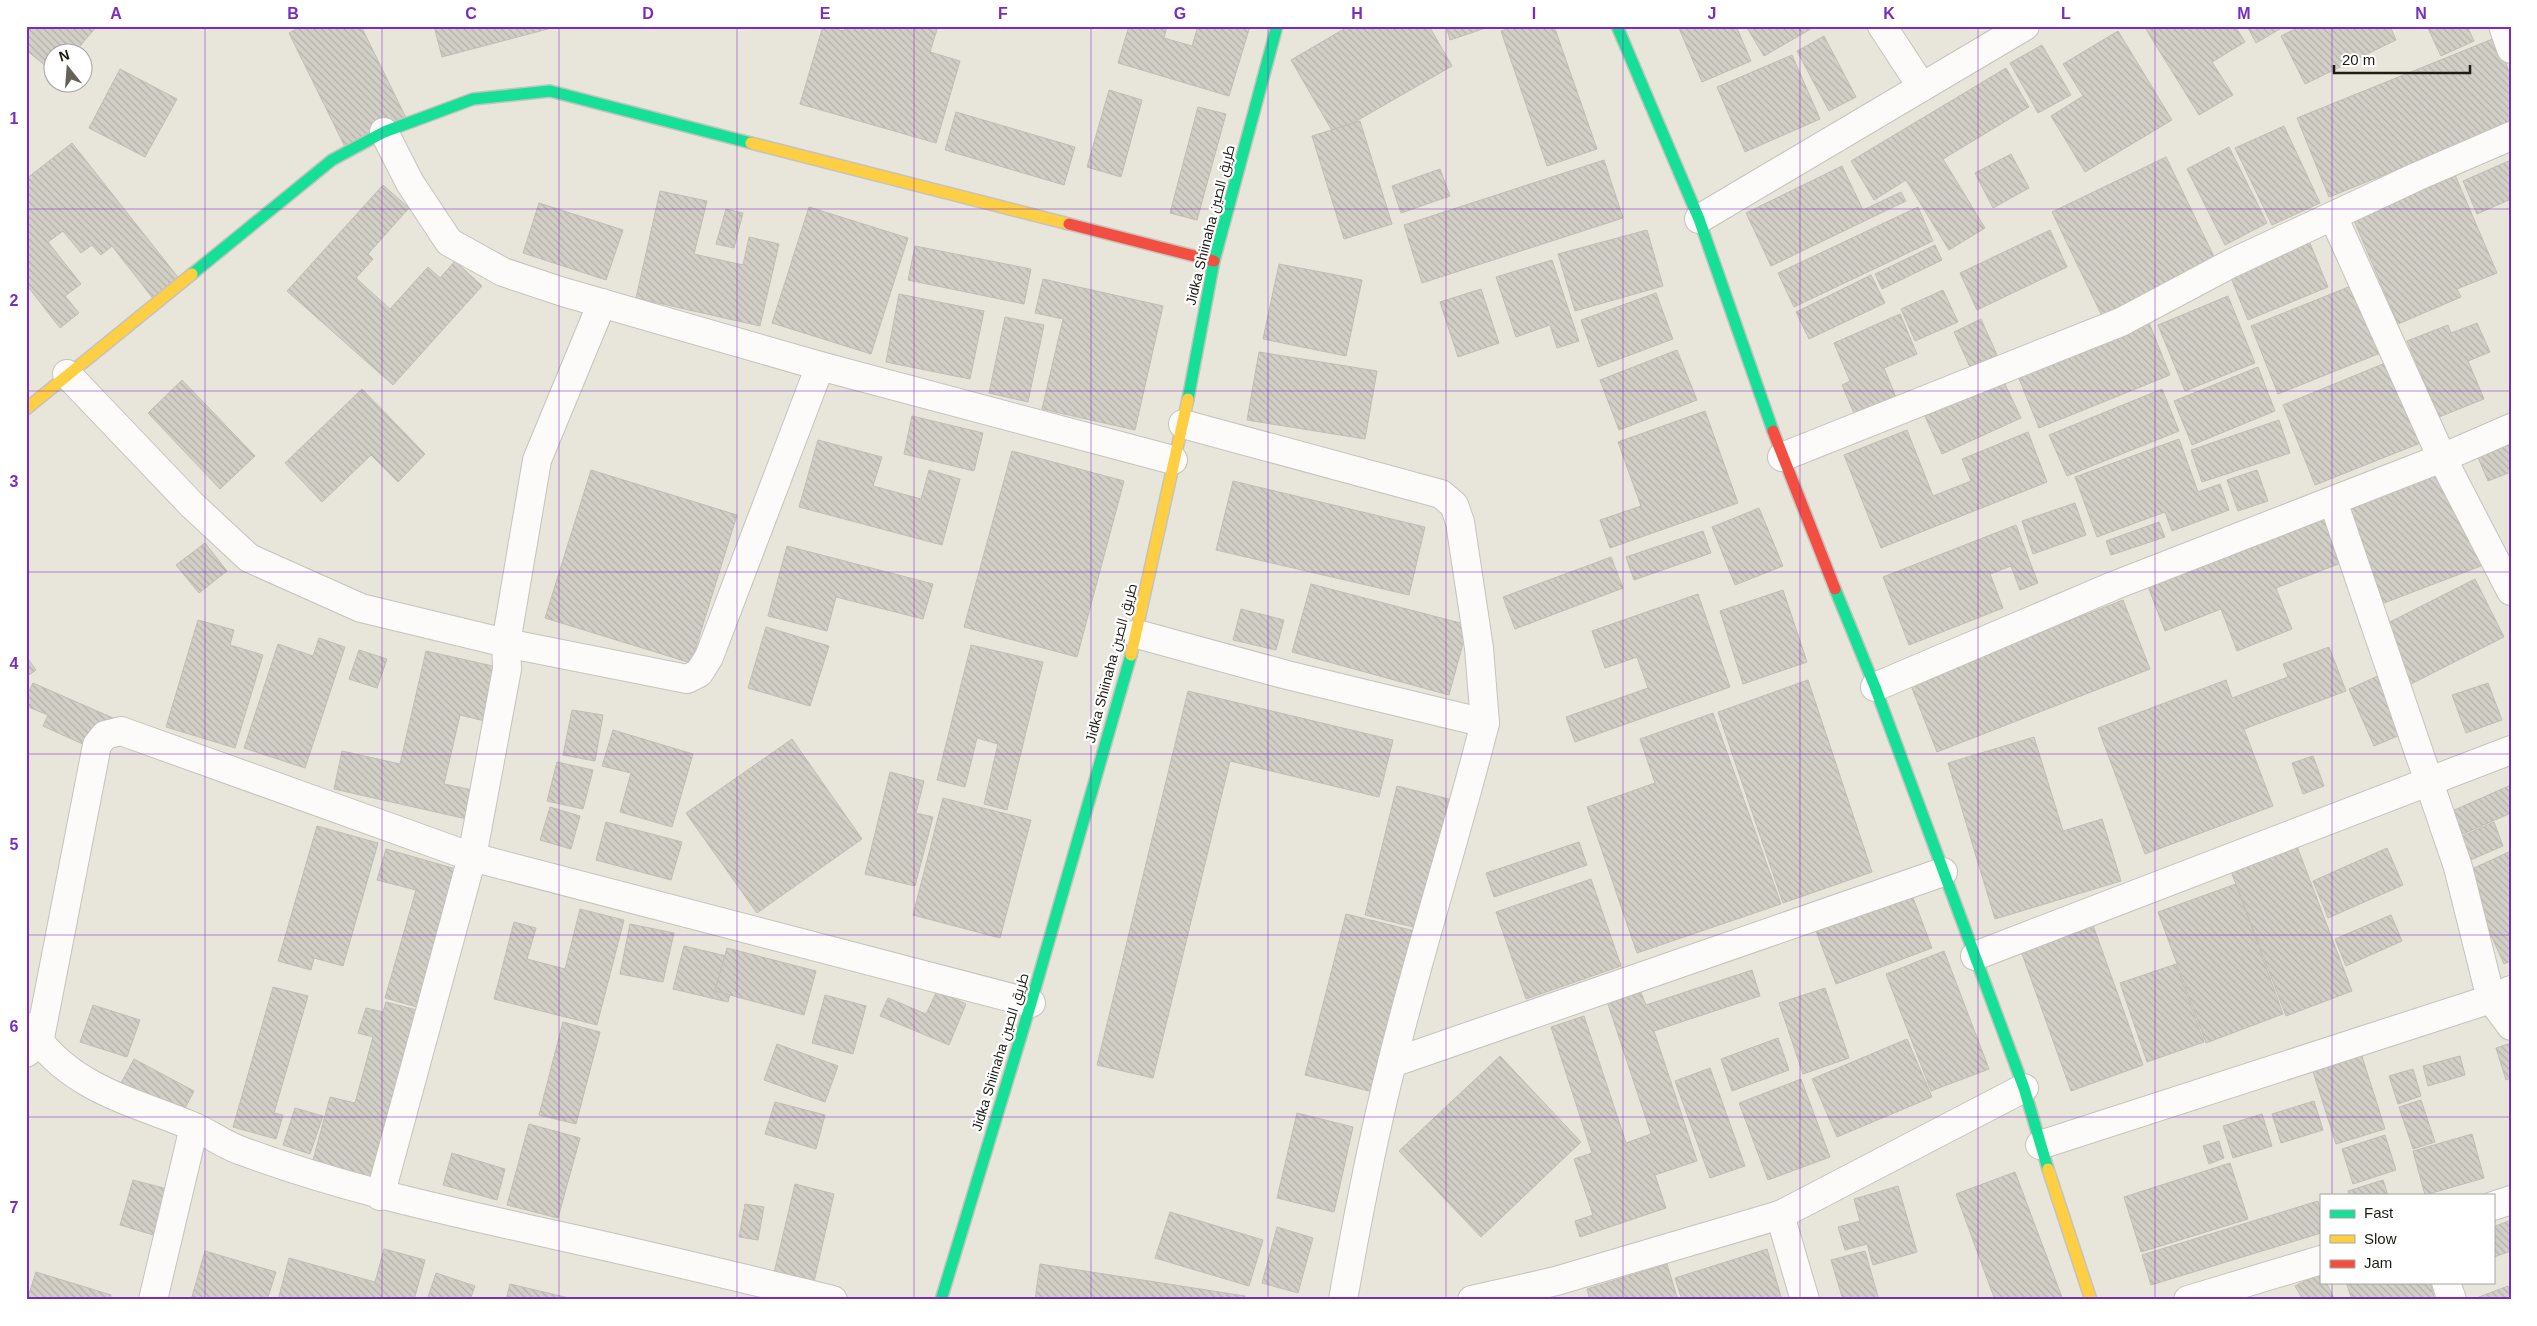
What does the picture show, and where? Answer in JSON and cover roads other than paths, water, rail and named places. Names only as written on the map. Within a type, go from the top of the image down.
[{"type":"street","name":"Jidka Shiinaha طريق الصين","points":[[941,1300],[1030,1003],[1137,634],[1173,460],[1183,424],[1214,260],[1276,26]]},
{"type":"street","points":[[1616,26],[1699,219],[1782,457],[1875,687],[2024,1088],[2040,1145],[2091,1300]]},
{"type":"street","points":[[1882,26],[1922,88]]},
{"type":"street","points":[[1699,219],[2025,26]]},
{"type":"street","points":[[2503,26],[2511,49]]},
{"type":"street","points":[[26,408],[332,160],[384,132],[473,99],[550,91],[1214,260]]},
{"type":"street","points":[[384,132],[410,183],[449,242],[503,272],[602,303],[820,366],[1173,460]]},
{"type":"street","points":[[1782,457],[2121,322],[2232,263],[2416,176],[2511,136]]},
{"type":"street","points":[[2333,216],[2442,458],[2511,591]]},
{"type":"street","points":[[380,1196],[472,856],[508,669],[506,643],[537,460],[602,303]]},
{"type":"street","points":[[67,374],[192,504],[249,558],[361,608],[506,643],[687,679],[699,673],[709,657],[820,366]]},
{"type":"street","points":[[1183,424],[1441,494],[1454,505],[1460,522],[1479,648],[1485,723],[1461,817],[1392,1062],[1361,1203],[1343,1300]]},
{"type":"street","points":[[1875,687],[2113,586],[2442,458],[2511,428]]},
{"type":"street","points":[[2333,501],[2511,1026]]},
{"type":"street","points":[[1137,634],[1287,675],[1485,723]]},
{"type":"street","points":[[833,1300],[639,1253],[380,1196],[239,1150],[194,1127],[108,1095],[58,1064],[30,1040],[97,744],[105,735],[121,731],[472,856],[1030,1003]]},
{"type":"street","points":[[1975,956],[2430,783],[2511,750]]},
{"type":"street","points":[[1392,1062],[1943,872]]},
{"type":"street","points":[[2040,1145],[2501,995]]},
{"type":"street","points":[[1472,1300],[1556,1281],[1780,1215],[2024,1088]]},
{"type":"street","points":[[152,1300],[194,1127]]},
{"type":"street","points":[[2494,1206],[2511,1200]]},
{"type":"street","points":[[1780,1215],[1805,1300]]},
{"type":"street","points":[[2188,1300],[2320,1260]]},
{"type":"street","points":[[2447,1284],[2452,1300]]}]
